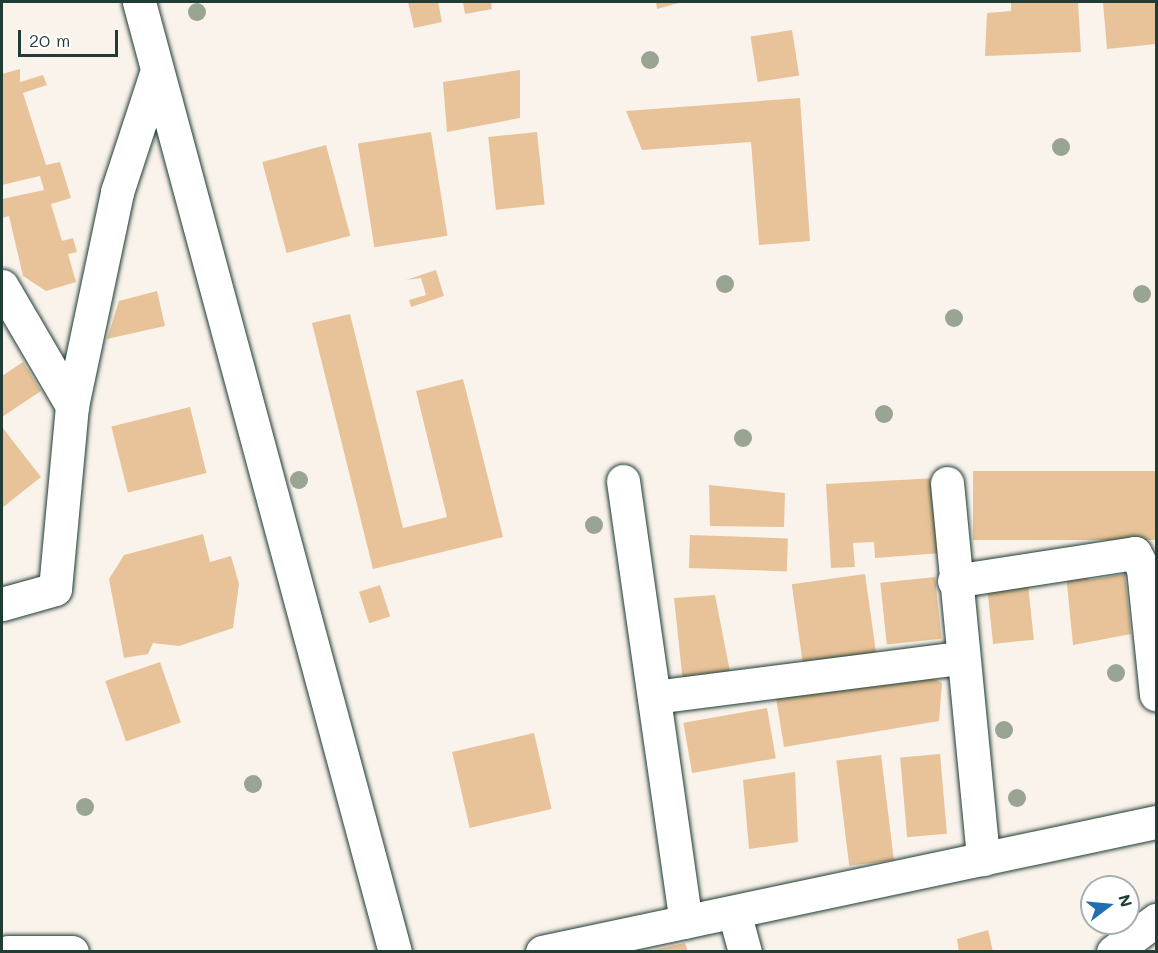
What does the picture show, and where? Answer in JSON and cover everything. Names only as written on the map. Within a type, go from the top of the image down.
[{"type":"main road","points":[[139,2],[395,951]]},
{"type":"main road","points":[[2,604],[55,589],[72,406],[117,192],[157,70]]},
{"type":"main road","points":[[2,286],[72,406]]},
{"type":"main road","points":[[623,481],[686,921]]},
{"type":"main road","points":[[947,483],[960,658],[983,859]]},
{"type":"main road","points":[[954,581],[1135,553],[1143,569],[1156,694]]},
{"type":"main road","points":[[654,697],[960,658]]},
{"type":"main road","points":[[542,951],[1156,822]]},
{"type":"main road","points":[[734,912],[746,951]]},
{"type":"main road","points":[[1113,951],[1156,920]]},
{"type":"main road","points":[[7,947],[72,951]]},
{"type":"building","points":[[408,2],[438,2],[442,22],[414,28]]},
{"type":"building","points":[[463,2],[491,2],[492,9],[465,14]]},
{"type":"building","points":[[656,2],[682,2],[657,9]]},
{"type":"building","points":[[1011,2],[1078,2],[1081,52],[985,56],[987,13],[1011,11]]},
{"type":"building","points":[[1103,2],[1156,2],[1156,44],[1107,49]]},
{"type":"building","points":[[792,30],[799,75],[758,82],[751,37]]},
{"type":"building","points":[[20,69],[20,82],[43,75],[47,85],[23,93],[46,165],[60,162],[71,198],[51,204],[62,241],[73,238],[77,252],[68,254],[76,282],[46,291],[23,276],[9,216],[2,218],[2,199],[44,190],[40,176],[2,185],[2,74]]},
{"type":"building","points":[[520,70],[520,118],[447,132],[443,82]]},
{"type":"building","points":[[800,98],[810,241],[759,245],[751,142],[642,150],[626,111]]},
{"type":"building","points":[[431,132],[447,236],[374,247],[358,144]]},
{"type":"building","points":[[537,132],[545,205],[496,210],[488,137]]},
{"type":"building","points":[[326,145],[350,236],[287,253],[262,162]]},
{"type":"building","points":[[436,270],[444,296],[411,307],[409,300],[426,295],[421,278],[406,280]]},
{"type":"building","points":[[157,291],[165,326],[107,339],[119,301]]},
{"type":"building","points":[[350,314],[403,528],[447,517],[416,391],[463,379],[503,537],[373,569],[312,323]]},
{"type":"building","points":[[23,362],[41,391],[2,417],[2,376]]},
{"type":"building","points":[[190,407],[206,473],[128,493],[111,427]]},
{"type":"building","points":[[2,427],[41,477],[2,508]]},
{"type":"building","points":[[973,471],[1156,471],[1156,540],[973,540]]},
{"type":"building","points":[[937,478],[941,553],[875,558],[874,542],[853,543],[855,567],[831,568],[826,484]]},
{"type":"building","points":[[709,485],[785,493],[784,527],[710,526]]},
{"type":"building","points":[[203,534],[210,562],[231,556],[239,584],[233,628],[179,646],[153,643],[148,654],[124,658],[109,579],[124,555]]},
{"type":"building","points":[[690,535],[788,538],[787,571],[689,568]]},
{"type":"building","points":[[1086,571],[1089,580],[1125,574],[1131,634],[1073,645],[1066,574]]},
{"type":"building","points":[[865,574],[876,655],[803,666],[792,584]]},
{"type":"building","points":[[935,577],[941,639],[887,644],[880,583]]},
{"type":"building","points":[[1028,584],[1034,640],[993,644],[987,588]]},
{"type":"building","points":[[380,585],[390,616],[369,623],[359,592]]},
{"type":"building","points":[[715,595],[731,677],[683,683],[674,598]]},
{"type":"building","points":[[160,662],[181,723],[126,741],[105,681]]},
{"type":"building","points":[[922,673],[942,683],[939,721],[784,747],[776,698]]},
{"type":"building","points":[[767,708],[776,758],[692,773],[683,723]]},
{"type":"building","points":[[534,733],[552,809],[470,828],[452,752]]},
{"type":"building","points":[[940,754],[947,834],[907,837],[900,757]]},
{"type":"building","points":[[881,755],[894,860],[849,866],[836,760]]},
{"type":"building","points":[[795,772],[798,842],[749,849],[743,780]]},
{"type":"building","points":[[988,930],[993,952],[959,952],[957,939]]},
{"type":"building","points":[[685,943],[688,952],[649,952],[649,951]]}]
